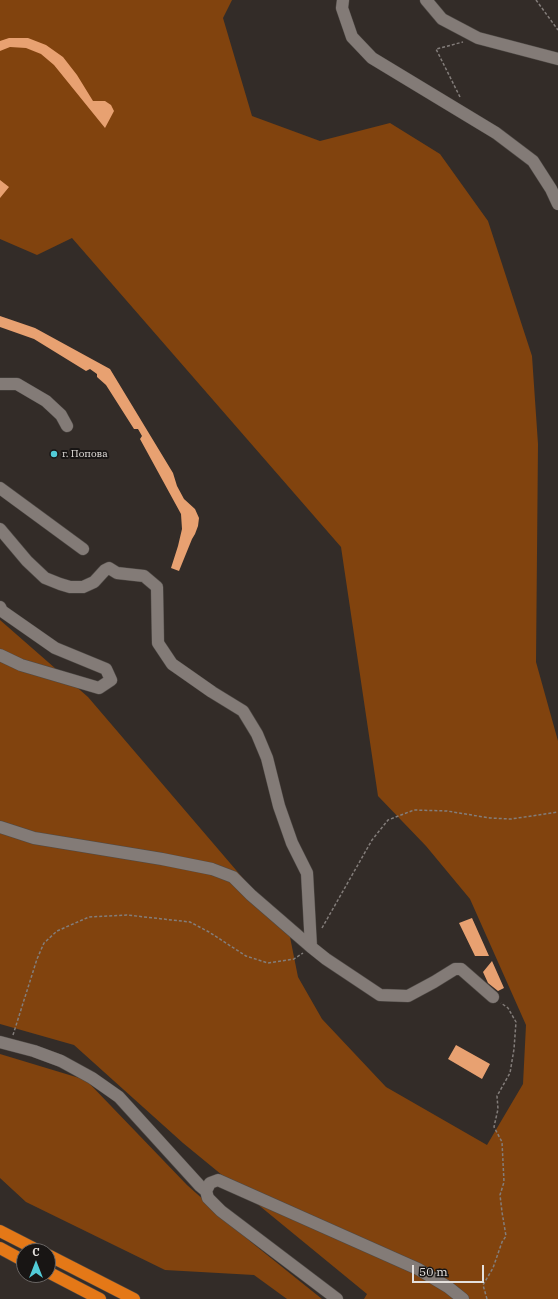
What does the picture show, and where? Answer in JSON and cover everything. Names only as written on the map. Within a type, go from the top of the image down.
[{"type":"highway","points":[[0,1231],[23,1243]]},
{"type":"highway","points":[[0,1248],[16,1256]]},
{"type":"highway","points":[[56,1259],[134,1299]]},
{"type":"highway","points":[[56,1276],[100,1299]]},
{"type":"street","points":[[343,0],[342,8],[352,36],[372,58],[496,132],[533,161],[551,189],[558,204]]},
{"type":"street","points":[[426,0],[442,19],[478,38],[558,59]]},
{"type":"street","points":[[0,384],[17,384],[46,401],[61,415],[67,426]]},
{"type":"street","points":[[0,488],[83,549]]},
{"type":"street","points":[[0,529],[27,561],[45,578],[60,584],[70,587],[83,587],[94,582],[109,568],[117,573],[144,576],[157,587],[158,643],[172,664],[212,692],[243,711],[257,734],[267,758],[279,806],[292,843],[307,873],[311,947]]},
{"type":"street","points":[[0,607],[2,611],[55,648],[106,669],[111,680],[99,688],[21,665],[0,655]]},
{"type":"street","points":[[0,827],[34,838],[162,859],[212,869],[233,878],[326,959],[380,995],[408,996],[454,969],[461,969],[494,997]]},
{"type":"street","points":[[5,1043],[34,1051],[61,1061],[92,1078],[119,1097],[206,1191],[208,1198],[221,1211],[337,1299]]},
{"type":"street","points":[[206,1191],[210,1183],[218,1180],[418,1269],[448,1287],[463,1299]]},
{"type":"path","points":[[536,0],[558,30]]},
{"type":"path","points":[[469,117],[436,50],[478,38]]},
{"type":"path","points":[[5,1043],[36,959],[44,943],[57,931],[89,917],[127,915],[190,922],[209,932],[246,956],[268,963],[294,958],[311,947],[372,840],[388,820],[414,810],[447,811],[490,818],[511,819],[558,812]]},
{"type":"path","points":[[487,1299],[483,1285],[493,1268],[502,1242],[506,1236],[500,1195],[504,1182],[502,1142],[494,1126],[498,1109],[497,1096],[510,1073],[516,1022],[508,1008],[494,997]]},
{"type":"shaded area","points":[[0,0],[232,0],[223,18],[252,116],[320,141],[390,123],[440,154],[488,221],[532,356],[538,444],[536,662],[558,741],[558,1299],[364,1299],[367,1294],[183,1143],[74,1045],[0,1024],[0,620],[88,697],[289,932],[298,977],[322,1019],[386,1087],[487,1145],[523,1084],[526,1025],[470,899],[426,846],[378,796],[341,547],[72,238],[37,255],[0,239]]},
{"type":"shaded area","points":[[0,1054],[86,1080],[187,1185],[251,1242],[322,1299],[287,1299],[254,1275],[165,1270],[26,1202],[0,1178]]},
{"type":"building","points":[[9,38],[28,38],[46,45],[63,57],[77,75],[93,101],[105,101],[111,105],[114,111],[105,128],[54,65],[41,54],[26,48],[10,47],[0,51],[0,41]]},
{"type":"building","points":[[0,180],[9,187],[0,198]]},
{"type":"building","points":[[0,316],[35,328],[110,369],[173,473],[177,486],[184,499],[195,509],[199,518],[195,534],[179,571],[171,568],[182,529],[181,514],[140,439],[142,436],[138,429],[134,429],[106,385],[97,377],[97,374],[90,369],[86,371],[34,339],[0,327]]},
{"type":"building","points":[[472,918],[489,956],[475,956],[459,923]]},
{"type":"building","points":[[492,961],[504,988],[498,991],[488,983],[483,972]]},
{"type":"building","points":[[456,1045],[490,1064],[482,1079],[448,1059]]},
{"type":"place","name":"г. Попова","points":[[54,454]]}]
